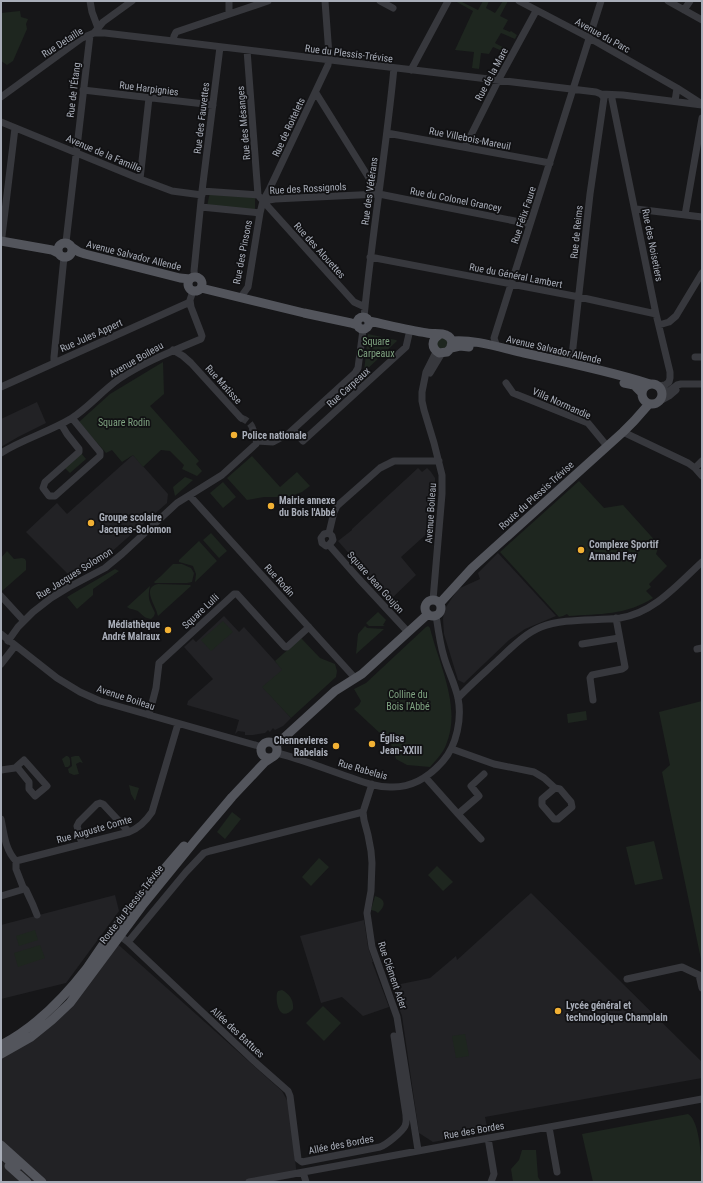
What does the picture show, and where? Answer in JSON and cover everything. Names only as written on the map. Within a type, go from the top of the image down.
[{"type":"main road","name":"Avenue Salvador Allende","points":[[1,240],[52,250],[65,250],[92,255],[180,278],[195,284],[409,334],[425,338],[432,342]]},
{"type":"main road","name":"Avenue Salvador Allende","points":[[195,284],[363,323],[438,335]]},
{"type":"main road","points":[[442,334],[450,337],[451,345],[447,352],[439,353],[434,349],[432,342],[438,335],[442,334]]},
{"type":"main road","name":"Avenue Salvador Allende","points":[[451,345],[460,340],[497,347],[561,361],[656,387]]},
{"type":"main road","points":[[451,345],[471,347],[525,358],[634,385],[642,392]]},
{"type":"main road","points":[[644,387],[656,387],[661,398],[660,401],[655,404],[649,404],[644,401],[642,398],[642,392],[644,387]]},
{"type":"main road","name":"Route du Plessis-Trévise","points":[[436,602],[623,432],[649,404]]},
{"type":"main road","points":[[429,602],[436,602],[442,608],[441,610],[432,614],[426,611],[426,606],[429,602]]},
{"type":"main road","name":"Route du Plessis-Trévise","points":[[1,1045],[46,1015],[62,998],[86,968],[112,931],[228,794],[270,751],[335,691],[362,674],[408,632],[432,614]]},
{"type":"main road","name":"Route du Plessis-Trévise","points":[[1,1054],[31,1037],[66,1007],[142,906],[219,813],[262,765],[270,751]]},
{"type":"main road","points":[[1,1145],[42,1182]]},
{"type":"main road","points":[[1,1154],[33,1182]]},
{"type":"main road","points":[[1,1158],[27,1182]]},
{"type":"street","points":[[90,1],[94,32]]},
{"type":"street","name":"Rue Detaille","points":[[1,97],[82,38],[94,32],[103,22],[132,1]]},
{"type":"street","points":[[229,1],[229,14]]},
{"type":"street","points":[[173,41],[176,32],[268,1]]},
{"type":"street","points":[[325,1],[329,60]]},
{"type":"street","points":[[380,1],[393,8]]},
{"type":"street","points":[[411,70],[448,1]]},
{"type":"street","name":"Avenue du Parc","points":[[519,1],[590,38],[677,88],[702,105]]},
{"type":"street","name":"Rue Félix Faure","points":[[497,347],[494,342],[494,338],[601,1]]},
{"type":"street","points":[[668,1],[702,20]]},
{"type":"street","points":[[684,10],[690,1]]},
{"type":"street","name":"Rue de la Mare","points":[[465,147],[536,10]]},
{"type":"street","name":"Rue du Plessis-Trévise","points":[[94,32],[573,90],[602,96],[613,97],[624,95],[702,105]]},
{"type":"street","name":"Rue de l'Étang","points":[[54,362],[54,350],[83,90],[94,32]]},
{"type":"street","name":"Rue des Fauvettes","points":[[201,207],[220,47]]},
{"type":"street","name":"Rue des Mésanges","points":[[247,50],[261,198]]},
{"type":"street","name":"Rue de Roitelets","points":[[261,198],[269,190],[316,93],[329,60]]},
{"type":"street","name":"Rue des Vétérans","points":[[363,323],[394,68]]},
{"type":"street","points":[[675,101],[677,88]]},
{"type":"street","name":"Rue Harpignies","points":[[83,90],[213,105]]},
{"type":"street","points":[[316,93],[379,194]]},
{"type":"street","name":"Rue de Reims","points":[[561,361],[568,360],[572,356],[602,96]]},
{"type":"street","name":"Rue des Noisetiers","points":[[613,97],[614,110],[636,210],[656,314],[670,372],[669,382],[665,385],[656,387]]},
{"type":"street","points":[[140,179],[149,98]]},
{"type":"street","points":[[601,111],[614,110]]},
{"type":"street","points":[[684,215],[702,118]]},
{"type":"street","name":"Avenue de la Famille","points":[[1,122],[172,191],[261,198]]},
{"type":"street","points":[[1,240],[15,128]]},
{"type":"street","name":"Rue Villebois-Mareuil","points":[[387,133],[550,163]]},
{"type":"street","name":"Rue des Rossignols","points":[[261,198],[275,199],[379,194]]},
{"type":"street","name":"Rue du Colonel Grancey","points":[[379,194],[530,224]]},
{"type":"street","name":"Rue des Pinsons","points":[[243,294],[248,287],[261,198]]},
{"type":"street","name":"Rue des Alouettes","points":[[261,198],[354,302],[365,307]]},
{"type":"street","points":[[190,302],[195,284],[194,271],[201,207],[260,213]]},
{"type":"street","points":[[636,210],[702,217]]},
{"type":"street","name":"Rue du Général Lambert","points":[[370,257],[579,297],[656,314]]},
{"type":"street","points":[[659,325],[669,322],[676,316],[702,273]]},
{"type":"street","name":"Rue Jules Appert","points":[[1,387],[190,302]]},
{"type":"street","name":"Avenue Boileau","points":[[1,453],[15,444],[72,418],[119,379],[145,364],[173,350],[201,339],[202,336],[190,302]]},
{"type":"street","name":"Rue Carpeaux","points":[[257,441],[273,442],[294,430],[356,372],[363,323]]},
{"type":"street","name":"Rue Carpeaux","points":[[294,430],[303,441],[406,348],[409,334]]},
{"type":"street","points":[[186,345],[191,363]]},
{"type":"street","name":"Rue Matisse","points":[[173,350],[191,363],[241,418]]},
{"type":"street","name":"Avenue Boileau","points":[[436,602],[442,475],[422,402],[426,372],[439,353]]},
{"type":"street","name":"Villa Normandie","points":[[506,383],[513,393],[588,423],[607,446]]},
{"type":"street","points":[[656,387],[669,391],[677,385],[702,384]]},
{"type":"street","points":[[660,401],[669,396],[678,388],[687,385]]},
{"type":"street","points":[[61,424],[79,449],[79,452],[45,482],[43,488],[49,496],[55,496],[100,456],[100,452],[72,418]]},
{"type":"street","points":[[253,430],[257,436],[257,441]]},
{"type":"street","points":[[623,432],[688,463],[702,476]]},
{"type":"street","name":"Rue Jacques Solomon","points":[[8,641],[23,620],[51,598],[105,568],[177,502],[190,496],[222,475],[253,447],[257,441]]},
{"type":"street","name":"Square Jean Goujon","points":[[408,632],[329,545],[333,540],[329,533],[337,506],[380,468],[394,461],[439,461]]},
{"type":"street","points":[[695,468],[701,462]]},
{"type":"street","name":"Rue Rodin","points":[[190,496],[355,678]]},
{"type":"street","points":[[458,698],[511,648],[532,632],[550,624],[616,618],[632,615],[642,611],[656,603],[702,562]]},
{"type":"street","name":"Square Lulli","points":[[149,715],[156,688],[159,663],[234,594],[237,594],[285,647],[287,647],[309,627]]},
{"type":"street","points":[[1,596],[23,620]]},
{"type":"street","name":"Rue Rabelais","points":[[270,751],[308,762],[339,774],[372,784],[389,787],[414,783],[426,778],[444,760],[452,749],[458,726],[458,698],[432,614]]},
{"type":"street","points":[[593,700],[590,678],[592,675],[622,669],[625,667],[616,618]]},
{"type":"street","name":"Avenue Boileau","points":[[1,634],[57,678],[80,692],[100,701],[270,751]]},
{"type":"street","points":[[582,644],[619,638]]},
{"type":"street","points":[[1,664],[15,646]]},
{"type":"street","name":"Rue Auguste Comte","points":[[16,861],[129,832],[142,825],[152,812],[178,724]]},
{"type":"street","points":[[452,749],[494,764],[534,772],[544,778],[555,788],[560,789],[571,802],[572,807],[558,819],[554,818],[542,805],[542,799],[555,788]]},
{"type":"street","points":[[1,770],[16,767],[24,760],[46,786],[35,796],[29,789],[29,782],[16,767]]},
{"type":"street","points":[[458,814],[479,796],[471,786],[484,774]]},
{"type":"street","points":[[426,778],[481,839]]},
{"type":"street","name":"Rue Clément Ader","points":[[372,784],[363,812],[372,863],[371,890],[367,913],[375,957],[398,1017],[418,1150]]},
{"type":"street","points":[[82,844],[78,826],[79,822],[97,804],[100,803],[103,804],[129,832]]},
{"type":"street","points":[[128,942],[181,878],[204,853],[363,812]]},
{"type":"street","points":[[1,819],[7,848],[16,861],[16,869],[22,887],[26,890],[37,915]]},
{"type":"street","points":[[1,896],[21,890],[22,887]]},
{"type":"street","name":"Allée des Battues","points":[[112,931],[119,931],[120,936],[288,1091],[290,1096],[298,1159],[302,1162]]},
{"type":"street","points":[[627,979],[682,967],[699,975],[702,988]]},
{"type":"street","name":"Allée des Bordes","points":[[302,1162],[380,1148],[386,1145],[405,1126],[406,1116],[394,1036]]},
{"type":"street","name":"Rue des Bordes","points":[[249,1182],[418,1150],[702,1101]]},
{"type":"street","points":[[549,1127],[557,1172]]},
{"type":"street","points":[[488,1138],[494,1174],[491,1182]]},
{"type":"street","points":[[303,1172],[306,1182]]},
{"type":"shaded area","points":[[37,402],[46,423],[1,447],[1,419]]},
{"type":"shaded area","name":"Groupe scolaire Jacques-Solomon","points":[[133,455],[168,494],[167,503],[101,561],[71,577],[26,532],[57,503],[67,514]]},
{"type":"shaded area","points":[[418,468],[422,472],[427,468],[435,478],[434,508],[430,508],[430,513],[434,514],[433,524],[430,527],[432,529],[401,557],[416,575],[390,600],[338,541],[352,530]]},
{"type":"shaded area","points":[[498,553],[556,616],[525,629],[509,640],[464,683],[458,680],[444,634],[444,610],[458,589],[480,579],[478,573]]},
{"type":"shaded area","points":[[224,616],[239,632],[244,627],[283,670],[263,687],[291,718],[283,726],[275,730],[273,728],[270,732],[268,730],[265,733],[253,735],[245,735],[245,732],[238,731],[235,734],[239,720],[187,705],[188,701],[213,679],[184,647],[193,639],[196,642]]},
{"type":"shaded area","name":"Lycée général et technologique Champlain","points":[[531,893],[702,1062],[702,1078],[485,1117],[488,1132],[433,1142],[419,1133],[402,1016],[391,986],[430,978],[456,956],[457,960]]},
{"type":"shaded area","points":[[115,895],[119,911],[66,983],[1,999],[1,925]]},
{"type":"shaded area","points":[[364,920],[372,962],[389,1007],[363,1016],[342,997],[321,1003],[300,936]]},
{"type":"shaded area","points":[[112,939],[282,1091],[289,1104],[297,1177],[271,1182],[1,1182],[1,1046],[26,1033],[65,1002]]},
{"type":"green space","points":[[455,1],[460,1],[478,10],[483,1],[489,1],[486,8],[495,13],[503,1],[508,1],[500,16],[508,20],[503,29],[510,32],[511,31],[517,35],[515,39],[501,33],[495,43],[508,50],[507,53],[493,47],[489,54],[481,53],[479,69],[472,68],[474,52],[455,50],[473,11]]},
{"type":"green space","points":[[20,11],[21,17],[28,19],[26,24],[27,29],[13,61],[7,65],[1,61],[1,13]]},
{"type":"green space","points":[[210,192],[255,196],[255,211],[207,206]]},
{"type":"green space","name":"Square Carpeaux","points":[[368,334],[397,341],[364,372]]},
{"type":"green space","points":[[444,338],[448,342],[445,349],[438,348],[437,342],[439,339]]},
{"type":"green space","name":"Square Rodin","points":[[163,362],[164,394],[150,406],[199,461],[196,464],[202,471],[197,476],[182,469],[184,465],[170,451],[161,450],[143,467],[133,455],[122,462],[112,450],[106,453],[79,422],[110,394]]},
{"type":"green space","points":[[81,453],[86,459],[70,473],[65,468]]},
{"type":"green space","points":[[252,456],[280,487],[297,472],[310,486],[302,492],[288,497],[264,497],[247,500],[227,478]]},
{"type":"green space","points":[[185,477],[193,480],[175,496],[173,487]]},
{"type":"green space","name":"Complexe Sportif Armand Fey","points":[[579,481],[604,508],[623,505],[659,545],[656,554],[667,566],[649,584],[651,587],[646,591],[653,598],[643,604],[612,613],[569,616],[567,614],[559,617],[500,552]]},
{"type":"green space","points":[[223,482],[236,497],[223,508],[210,493]]},
{"type":"green space","points":[[211,533],[227,551],[219,558],[203,540]]},
{"type":"green space","points":[[199,541],[217,561],[195,582],[196,574],[193,566],[179,562],[179,560]]},
{"type":"green space","points":[[7,551],[14,559],[25,559],[26,570],[2,591],[1,558]]},
{"type":"green space","points":[[173,564],[182,564],[191,568],[194,573],[192,582],[154,582],[161,576]]},
{"type":"green space","points":[[115,569],[119,571],[93,589],[93,595],[77,609],[67,597]]},
{"type":"green space","points":[[158,584],[191,586],[158,616],[151,599],[150,591],[153,586]]},
{"type":"green space","points":[[150,586],[150,603],[155,613],[151,619],[145,617],[138,611],[127,607]]},
{"type":"green space","points":[[378,612],[386,620],[383,625],[385,626],[369,626],[366,623]]},
{"type":"green space","points":[[223,621],[233,632],[211,651],[201,640]]},
{"type":"green space","points":[[365,626],[367,628],[384,629],[356,654],[358,634]]},
{"type":"green space","name":"Colline du Bois l'Abbé","points":[[428,626],[430,628],[447,686],[452,716],[446,745],[441,754],[430,767],[407,765],[396,759],[388,735],[383,736],[354,709],[361,701],[354,689],[366,683]]},
{"type":"green space","points":[[301,638],[320,658],[335,664],[337,671],[336,677],[291,718],[262,687],[282,670],[275,661]]},
{"type":"green space","points":[[702,701],[702,964],[662,772],[670,765],[659,712]]},
{"type":"green space","points":[[586,711],[587,720],[568,723],[567,714]]},
{"type":"green space","points":[[66,756],[70,759],[70,765],[68,767],[65,767],[62,759]]},
{"type":"green space","points":[[79,756],[83,763],[80,762],[76,764],[79,774],[74,775],[69,773],[68,769],[72,766],[71,757]]},
{"type":"green space","points":[[129,785],[139,788],[135,801],[131,794]]},
{"type":"green space","points":[[232,812],[241,819],[225,839],[217,832]]},
{"type":"green space","points":[[654,841],[663,879],[635,885],[626,847]]},
{"type":"green space","points":[[319,858],[329,867],[311,886],[302,877]]},
{"type":"green space","points":[[437,866],[453,882],[443,891],[428,875]]},
{"type":"green space","points":[[375,896],[379,897],[384,903],[378,913],[371,910]]},
{"type":"green space","points":[[35,930],[38,940],[19,946],[16,936]]},
{"type":"green space","points":[[40,945],[45,958],[18,967],[14,953]]},
{"type":"green space","points":[[282,990],[289,996],[293,1003],[293,1009],[285,1014],[279,1010],[277,1002],[277,993],[278,991]]},
{"type":"green space","points":[[323,1006],[341,1023],[324,1041],[306,1023]]},
{"type":"green space","points":[[465,1034],[469,1056],[456,1058],[452,1036]]},
{"type":"green space","points":[[688,1114],[696,1126],[698,1135],[701,1156],[702,1182],[593,1182],[582,1134]]},
{"type":"green space","points":[[522,1150],[536,1150],[538,1177],[541,1182],[513,1182],[511,1169],[519,1160]]},
{"type":"tunnel","points":[[241,418],[249,422],[253,430]]},
{"type":"place","name":"Police nationale","points":[[234,435]]},
{"type":"place","name":"Mairie annexe du Bois l'Abbé","points":[[271,506]]},
{"type":"place","name":"Groupe scolaire Jacques-Solomon","points":[[91,523]]},
{"type":"place","name":"Complexe Sportif Armand Fey","points":[[581,550]]},
{"type":"place","name":"Médiathèque André Malraux","points":[[168,630]]},
{"type":"place","name":"Église Jean-XXIII","points":[[372,744]]},
{"type":"place","name":"Chennevieres Rabelais","points":[[336,746]]},
{"type":"place","name":"Lycée général et technologique Champlain","points":[[558,1011]]}]
